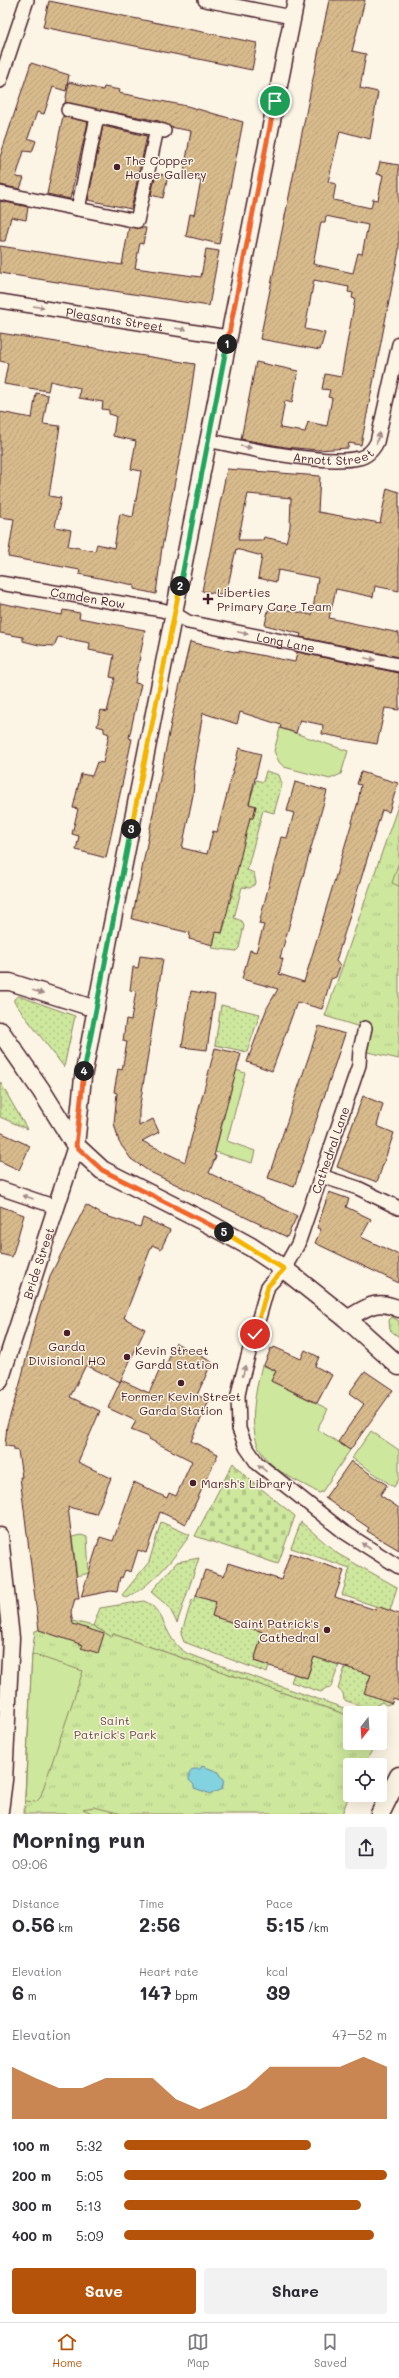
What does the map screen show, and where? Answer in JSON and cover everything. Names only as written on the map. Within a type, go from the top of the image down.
[{"type":"main road","points":[[0,1031],[41,1090],[76,1146],[102,1170],[215,1227],[284,1269],[346,1319],[399,1366]]},
{"type":"main road","points":[[380,1814],[399,1776]]},
{"type":"street","points":[[0,81],[27,0]]},
{"type":"street","points":[[205,0],[292,17]]},
{"type":"street","name":"Bride Street","points":[[0,1381],[76,1146],[83,1077],[96,1009],[207,440],[296,0]]},
{"type":"street","points":[[0,193],[138,221],[161,130],[68,110]]},
{"type":"street","points":[[78,209],[97,117]]},
{"type":"street","name":"Pleasants Street","points":[[0,302],[228,337]]},
{"type":"street","name":"Arnott Street","points":[[207,440],[298,456],[335,460],[360,458],[372,451],[377,442],[396,376],[399,344]]},
{"type":"street","name":"Camden Row","points":[[0,583],[174,614]]},
{"type":"street","name":"Long Lane","points":[[174,614],[184,621],[399,665]]},
{"type":"street","points":[[0,982],[10,982],[96,1009]]},
{"type":"street","name":"Cathedral Lane","points":[[365,1028],[360,1050],[359,1065],[298,1244],[284,1269],[268,1286],[241,1381],[238,1410],[239,1429],[257,1463],[297,1497],[344,1532],[399,1567]]},
{"type":"street","points":[[321,1176],[358,1188],[399,1208]]},
{"type":"street","points":[[0,1188],[56,1207]]},
{"type":"street","points":[[346,1319],[373,1304],[390,1305],[399,1309]]},
{"type":"street","points":[[0,1536],[4,1603],[11,1638],[4,1785],[0,1811]]},
{"type":"green space","points":[[280,728],[348,751],[341,774],[330,779],[284,767],[279,762],[274,751]]},
{"type":"green space","points":[[266,771],[279,775],[282,784],[274,813],[263,810],[247,870],[254,873],[256,883],[250,888],[242,887],[234,918],[242,921],[244,926],[239,948],[236,951],[212,948],[216,932],[222,933],[226,921],[219,919],[226,896],[232,897],[235,884],[229,882],[246,817],[253,818],[256,806],[249,804],[256,780],[263,782]]},
{"type":"green space","points":[[399,803],[399,1059],[363,1051],[369,1030],[325,1016]]},
{"type":"green space","points":[[399,862],[399,886],[392,883]]},
{"type":"green space","points":[[19,996],[75,1016],[64,1067],[14,1002],[14,999]]},
{"type":"green space","points":[[221,1005],[260,1014],[247,1052],[215,1045]]},
{"type":"green space","points":[[236,1070],[245,1073],[227,1141],[255,1151],[252,1163],[215,1152]]},
{"type":"green space","points":[[0,1082],[27,1129],[0,1117]]},
{"type":"green space","points":[[392,1317],[399,1321],[399,1337],[390,1330],[389,1320]]},
{"type":"green space","points":[[262,1365],[276,1371],[271,1381],[328,1409],[317,1429],[350,1450],[322,1492],[319,1493],[292,1479],[274,1467],[261,1452],[256,1441],[254,1415]]},
{"type":"green space","points":[[371,1431],[399,1450],[399,1479],[394,1487],[352,1458]]},
{"type":"green space","points":[[233,1463],[243,1474],[295,1516],[278,1564],[195,1536]]},
{"type":"green space","points":[[161,1522],[190,1535],[155,1578],[127,1598],[122,1595],[149,1562]]},
{"type":"green space","points":[[301,1522],[338,1554],[397,1587],[390,1611],[342,1595],[350,1568],[291,1548]]},
{"type":"green space","points":[[81,1535],[87,1537],[89,1573],[77,1576],[72,1537]]},
{"type":"green space","points":[[199,1558],[177,1623],[169,1607],[151,1592],[177,1562]]},
{"type":"green space","points":[[196,1596],[216,1602],[212,1616],[263,1632],[254,1661],[269,1666],[267,1673],[184,1642],[181,1634],[192,1600],[194,1601]]},
{"type":"green space","points":[[144,1601],[158,1612],[173,1641],[179,1648],[188,1654],[343,1708],[343,1714],[113,1634],[112,1637],[93,1626],[100,1608]]},
{"type":"green space","name":"Saint Patrick's Park","points":[[68,1620],[93,1626],[112,1637],[113,1634],[343,1714],[343,1750],[372,1750],[368,1758],[343,1758],[343,1802],[347,1802],[342,1814],[24,1814],[32,1654],[35,1631]]},
{"type":"green space","points":[[316,1651],[339,1665],[331,1687],[326,1688],[321,1692],[291,1682],[294,1674],[307,1678]]},
{"type":"green space","points":[[32,1654],[83,1671],[40,1798],[36,1802],[25,1801]]},
{"type":"green space","points":[[345,1667],[373,1670],[366,1687],[392,1703],[386,1705],[382,1702],[377,1706],[361,1706],[344,1700],[343,1693],[338,1689]]},
{"type":"green space","points":[[94,1807],[122,1814],[94,1814],[83,1809]]},
{"type":"water","points":[[202,1766],[219,1772],[219,1775],[224,1779],[222,1789],[211,1794],[194,1788],[194,1785],[189,1780],[189,1774],[193,1769],[200,1769]]},
{"type":"building","points":[[329,0],[365,0],[352,51],[366,54],[360,88],[378,92],[370,139],[340,131],[328,182],[336,184],[333,200],[371,208],[373,199],[378,200],[383,175],[377,174],[380,162],[399,165],[399,250],[361,445],[349,443],[348,448],[318,450],[285,447],[241,439],[256,362],[298,371],[292,403],[285,401],[280,428],[305,432],[308,422],[327,426],[332,398],[328,397],[330,390],[322,389],[325,374],[341,377],[355,299],[352,298],[353,293],[348,292],[349,287],[314,280],[305,329],[325,333],[320,350],[260,339]],"holes":[[[326,216],[368,225],[362,254],[358,253],[353,273],[313,264],[321,222],[325,222]]]},
{"type":"building","points":[[49,1],[257,43],[252,70],[43,27]]},
{"type":"building","points":[[31,63],[69,75],[66,91],[53,87],[44,114],[37,112],[28,138],[36,141],[32,152],[24,151],[16,177],[24,178],[20,189],[0,185],[0,157]]},
{"type":"building","points":[[69,82],[103,90],[104,87],[120,90],[119,93],[187,106],[243,122],[219,244],[186,236],[190,214],[194,215],[201,181],[183,177],[191,131],[170,127],[159,121],[65,103]]},
{"type":"building","points":[[63,116],[88,122],[70,199],[47,194]]},
{"type":"building","name":"The Copper House Gallery","points":[[103,126],[147,136],[131,209],[88,200]]},
{"type":"building","points":[[156,173],[168,176],[163,198],[151,195]]},
{"type":"building","points":[[0,201],[28,207],[26,220],[11,217],[5,241],[0,241]]},
{"type":"building","points":[[129,227],[146,228],[143,244],[140,243],[135,268],[201,277],[206,249],[219,251],[209,306],[0,273],[0,246],[122,265]]},
{"type":"building","points":[[0,333],[195,364],[187,420],[162,547],[156,594],[134,589],[134,585],[79,574],[80,570],[8,557],[14,519],[0,517],[0,412],[32,418],[36,393],[48,395],[43,424],[60,426],[49,496],[61,498],[55,527],[71,530],[68,546],[95,551],[97,544],[114,548],[120,514],[133,517],[141,471],[131,469],[136,441],[113,436],[116,416],[109,414],[109,410],[102,409],[103,402],[79,398],[80,388],[50,381],[48,391],[4,384],[8,363],[0,361]]},
{"type":"building","points":[[227,469],[320,476],[318,512],[380,523],[387,488],[399,492],[399,591],[375,586],[373,597],[336,589],[329,618],[399,633],[399,657],[300,637],[301,634],[265,625],[268,610],[273,610],[274,607],[312,615],[318,578],[278,570],[276,582],[258,578],[262,556],[236,549],[226,595],[202,591]],"holes":[[[248,494],[291,498],[290,527],[286,542],[264,537],[263,540],[238,540]]]},
{"type":"building","points":[[0,603],[62,615],[63,610],[80,613],[79,618],[145,630],[135,683],[141,684],[129,738],[132,739],[106,858],[76,850],[79,836],[72,834],[78,809],[73,808],[81,774],[92,776],[97,762],[103,763],[109,734],[104,732],[104,728],[97,726],[101,710],[107,712],[115,678],[110,677],[114,655],[89,650],[90,643],[58,637],[54,646],[39,645],[23,641],[23,637],[0,633]]},
{"type":"building","points":[[190,642],[239,653],[239,651],[295,662],[297,652],[399,673],[399,710],[385,708],[377,744],[322,734],[323,725],[300,720],[296,733],[280,728],[281,725],[240,712],[237,724],[203,713],[193,770],[195,770],[193,795],[182,848],[207,854],[213,831],[217,832],[239,748],[261,754],[249,804],[256,806],[253,818],[250,818],[222,933],[216,932],[213,945],[189,939],[190,933],[132,919],[173,713]]},
{"type":"building","points":[[361,772],[398,783],[389,812],[382,810],[336,961],[340,966],[336,977],[331,979],[322,1009],[297,1002],[272,1071],[247,1062],[267,1008],[278,989],[242,979],[250,950],[256,952],[264,925],[259,924],[281,837],[287,838],[294,813],[287,811],[295,782],[327,791],[280,958],[283,959],[279,974],[304,982],[358,802],[361,785],[357,784]]},
{"type":"building","points":[[140,956],[163,959],[139,1111],[139,1126],[153,1119],[159,1132],[142,1141],[185,1162],[215,1048],[241,1054],[214,1156],[216,1156],[209,1173],[297,1216],[287,1237],[150,1172],[131,1159],[119,1142],[114,1123],[117,1093],[114,1092],[118,1069],[122,1070],[127,1042],[123,1041],[126,1019],[131,1020],[136,991],[130,990],[133,967],[138,968]]},
{"type":"building","points":[[191,991],[215,995],[207,1050],[182,1047]]},
{"type":"building","points":[[319,1026],[345,1034],[294,1187],[268,1178]]},
{"type":"building","points":[[363,1096],[383,1104],[377,1126],[394,1133],[377,1182],[337,1167]]},
{"type":"building","points":[[0,1132],[30,1146],[19,1170],[0,1161]]},
{"type":"building","points":[[329,1192],[349,1199],[346,1207],[371,1219],[361,1237],[399,1255],[399,1283],[315,1243],[321,1229],[317,1228]]},
{"type":"building","points":[[86,1205],[103,1215],[140,1227],[143,1218],[170,1230],[161,1249],[152,1245],[124,1318],[145,1329],[120,1382],[86,1365],[70,1397],[100,1411],[78,1462],[111,1478],[96,1514],[68,1507],[79,1599],[75,1599],[71,1612],[73,1624],[104,1634],[98,1653],[81,1648],[83,1645],[39,1630],[18,1451],[14,1450],[14,1447],[5,1446],[7,1425],[20,1384],[36,1319],[51,1274]]},
{"type":"building","points":[[0,1206],[24,1215],[12,1257],[0,1254]]},
{"type":"building","points":[[176,1343],[212,1362],[197,1395],[209,1401],[191,1441],[218,1454],[186,1524],[160,1512],[146,1553],[138,1550],[131,1572],[125,1570],[122,1578],[120,1577],[117,1592],[111,1591],[81,1597],[100,1537],[113,1541],[134,1482],[167,1498],[169,1493],[176,1496],[192,1461],[149,1439],[149,1437],[131,1430],[136,1421],[108,1408],[121,1380],[149,1393],[163,1363],[166,1365]]},
{"type":"building","points":[[274,1347],[301,1359],[305,1350],[319,1357],[315,1366],[332,1375],[317,1403],[271,1381],[276,1371],[264,1365],[271,1348],[273,1349]]},
{"type":"building","points":[[365,1371],[393,1390],[350,1450],[338,1442],[364,1404],[349,1393]]},
{"type":"building","points":[[351,1461],[387,1485],[380,1495],[399,1508],[399,1550],[367,1531],[369,1528],[325,1498]]},
{"type":"building","name":"Saint Patrick's Cathedral","points":[[290,1553],[344,1571],[335,1597],[376,1610],[377,1606],[399,1614],[399,1700],[393,1698],[392,1703],[364,1693],[371,1675],[314,1657],[307,1678],[254,1661],[263,1632],[212,1616],[216,1602],[196,1596],[205,1570],[224,1576],[228,1563],[281,1580]]},
{"type":"place","name":"The Copper House Gallery","points":[[117,167]]},
{"type":"place","name":"Liberties Primary Care Team","points":[[208,599]]},
{"type":"place","name":"Garda Divisional HQ","points":[[67,1333]]},
{"type":"place","name":"Kevin Street Garda Station","points":[[127,1357]]},
{"type":"place","name":"Former Kevin Street Garda Station","points":[[181,1383]]},
{"type":"place","name":"Marsh's Library","points":[[193,1483]]},
{"type":"place","name":"Saint Patrick's Cathedral","points":[[327,1630]]},
{"type":"route","points":[[255,1334],[268,1286],[284,1269],[251,1247],[209,1224],[102,1170],[76,1146],[83,1077],[109,939],[275,101]]}]
